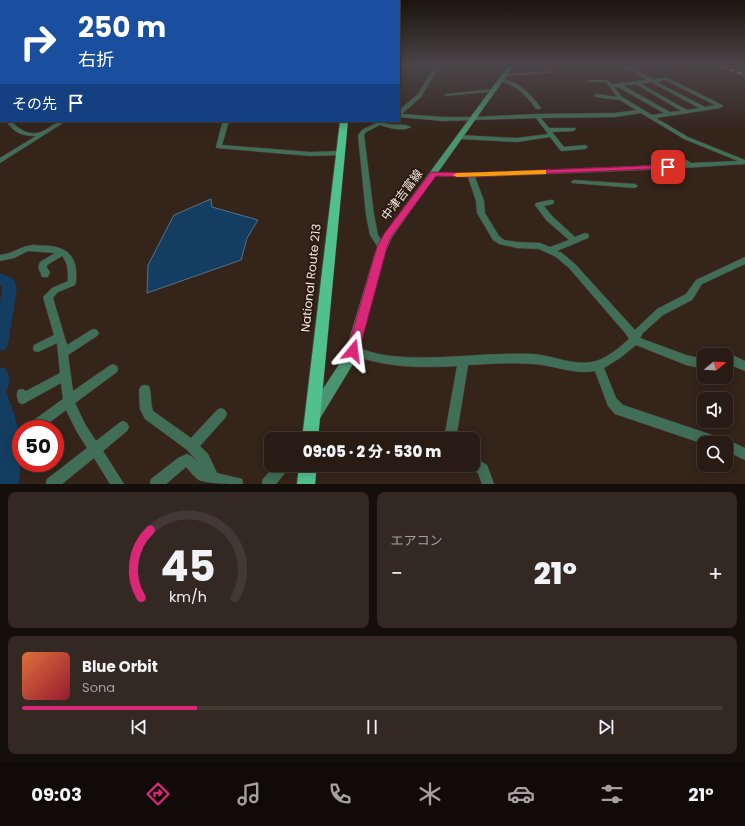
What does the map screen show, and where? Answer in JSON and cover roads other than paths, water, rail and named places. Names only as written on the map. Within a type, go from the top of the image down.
[{"type":"highway","name":"National Route 213","points":[[311,432],[344,122]]},
{"type":"highway","points":[[306,484],[307,472]]},
{"type":"main road","name":"中津吉富線","points":[[312,418],[341,374],[353,351],[382,247],[388,236],[495,90]]},
{"type":"street","points":[[400,112],[420,96],[425,88]]},
{"type":"street","points":[[517,88],[534,101],[538,108]]},
{"type":"street","points":[[612,88],[622,99],[693,142],[745,162]]},
{"type":"street","points":[[625,88],[669,114]]},
{"type":"street","points":[[644,88],[686,111]]},
{"type":"street","points":[[664,88],[703,108]]},
{"type":"street","points":[[651,117],[720,106],[683,88]]},
{"type":"street","points":[[446,95],[495,90]]},
{"type":"street","points":[[597,96],[622,99]]},
{"type":"street","points":[[400,113],[443,119],[615,115],[642,111]]},
{"type":"street","points":[[537,116],[562,148],[585,148]]},
{"type":"street","points":[[10,122],[14,130],[22,133],[42,134]]},
{"type":"street","points":[[0,160],[61,122]]},
{"type":"street","points":[[227,122],[225,124],[219,147],[310,154],[341,152]]},
{"type":"street","points":[[382,247],[374,235],[370,215],[361,135],[364,130],[381,122],[391,127],[408,127]]},
{"type":"street","points":[[460,137],[518,140],[567,124]]},
{"type":"street","points":[[548,131],[573,129]]},
{"type":"street","points":[[668,167],[656,154],[671,152],[690,166]]},
{"type":"street","points":[[434,174],[471,175],[690,166],[745,162]]},
{"type":"street","points":[[584,170],[593,183]]},
{"type":"street","points":[[471,175],[480,201],[481,213],[496,238],[505,242],[524,246],[540,246],[551,250],[565,260],[578,273],[630,331],[634,340],[686,360],[697,362]]},
{"type":"street","points":[[574,182],[635,186]]},
{"type":"street","points":[[550,202],[539,205],[549,218],[574,240]]},
{"type":"street","points":[[551,250],[585,236]]},
{"type":"street","points":[[0,258],[12,257],[28,248],[54,250],[63,252],[68,256],[72,264],[72,283],[55,290],[48,297],[60,338],[69,402],[81,428],[118,484]]},
{"type":"street","points":[[45,275],[46,272],[43,269],[43,264],[63,252]]},
{"type":"street","points":[[353,351],[374,358],[391,361],[415,362],[532,359],[582,367],[598,366],[634,340],[640,330],[660,312],[689,297],[697,284],[702,280],[745,260]]},
{"type":"street","points":[[63,353],[94,333]]},
{"type":"street","points":[[38,348],[60,338]]},
{"type":"street","points":[[451,432],[461,380],[463,360]]},
{"type":"street","points":[[733,362],[745,366]]},
{"type":"street","points":[[598,366],[612,402],[619,410],[699,436]]},
{"type":"street","points":[[44,420],[113,370]]},
{"type":"street","points":[[22,394],[23,399],[66,376]]},
{"type":"street","points":[[145,390],[146,409],[149,415],[191,447],[206,462],[212,478]]},
{"type":"street","points":[[191,447],[221,414]]},
{"type":"street","points":[[52,484],[123,427]]},
{"type":"street","points":[[733,448],[745,454]]},
{"type":"street","points":[[156,484],[185,460],[191,462],[199,473],[237,484]]},
{"type":"street","points":[[480,467],[483,469],[488,484]]},
{"type":"street","points":[[268,484],[278,472]]},
{"type":"water","points":[[211,199],[212,207],[258,220],[247,238],[241,260],[147,293],[148,265],[174,215]]},
{"type":"waterway","points":[[0,278],[9,283],[10,289],[0,344]]},
{"type":"waterway","points":[[0,375],[0,386]]},
{"type":"waterway","points":[[0,398],[10,451],[11,462],[8,484]]}]
